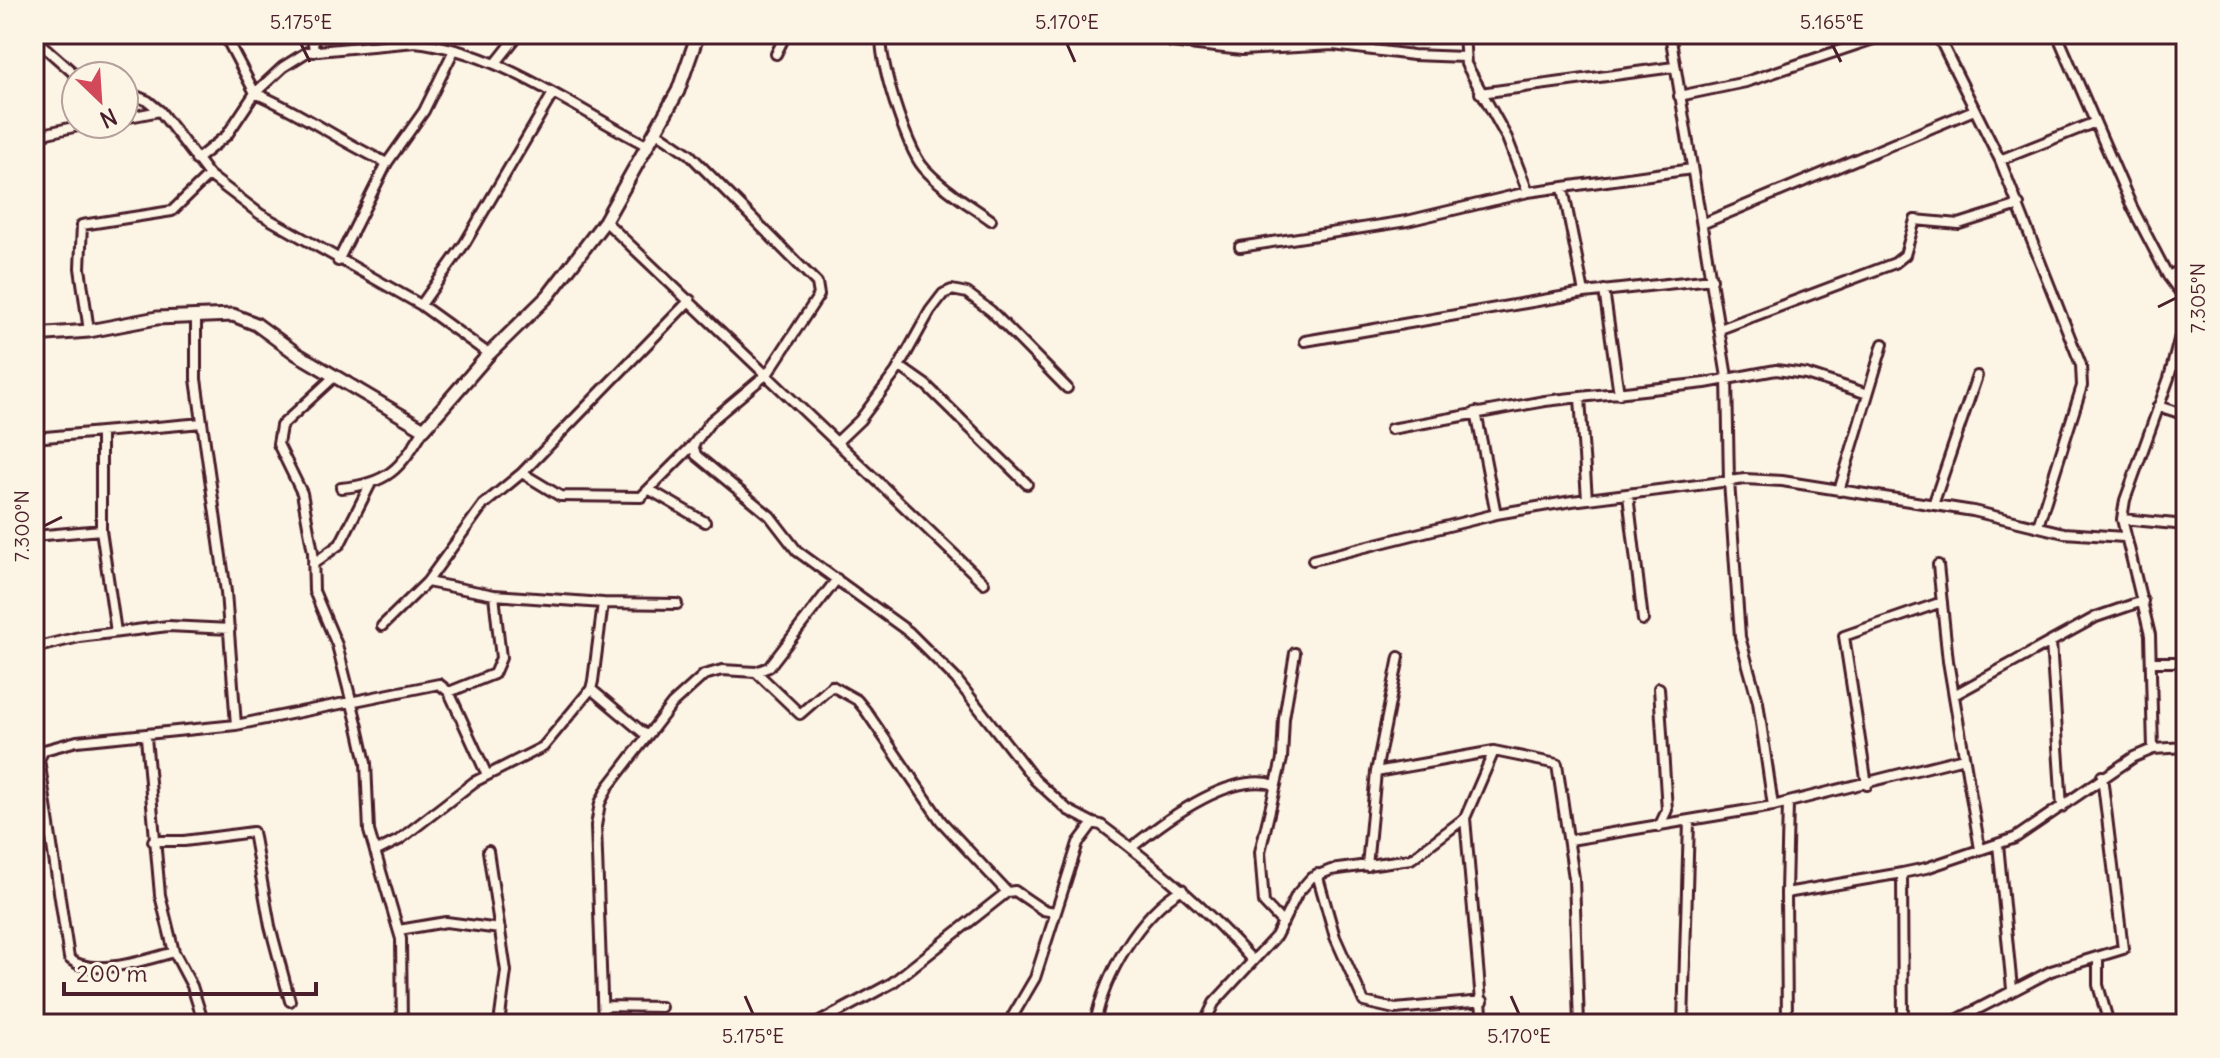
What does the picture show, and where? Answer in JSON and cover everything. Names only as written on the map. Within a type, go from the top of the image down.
[{"type":"street","points":[[224,34],[255,93],[292,108],[338,139],[387,163]]},
{"type":"street","points":[[312,34],[314,52]]},
{"type":"street","points":[[496,63],[519,34]]},
{"type":"street","points":[[341,488],[370,485],[386,478],[489,354],[548,296],[605,221],[648,146],[678,91],[698,34]]},
{"type":"street","points":[[776,54],[786,34]]},
{"type":"street","points":[[882,34],[879,46],[884,70],[915,154],[925,169],[991,220]]},
{"type":"street","points":[[1464,34],[1464,57],[1480,93],[1507,138],[1528,192]]},
{"type":"street","points":[[1670,34],[1704,223],[1727,377],[1729,481],[1740,637],[1758,702],[1773,806]]},
{"type":"street","points":[[1679,96],[1746,82],[1888,34]]},
{"type":"street","points":[[1937,34],[2000,160],[2083,375],[2063,453],[2038,526]]},
{"type":"street","points":[[2057,34],[2093,123],[2168,276],[2186,300]]},
{"type":"street","points":[[34,38],[60,61]]},
{"type":"street","points":[[196,160],[227,135],[255,93],[295,57],[415,38],[496,63],[648,146]]},
{"type":"street","points":[[1171,42],[1242,50],[1333,45],[1413,55],[1464,57]]},
{"type":"street","points":[[338,261],[387,163],[424,111],[454,50]]},
{"type":"street","points":[[1480,93],[1674,67]]},
{"type":"street","points":[[421,305],[465,243],[552,95]]},
{"type":"street","points":[[140,98],[160,111],[209,175],[260,214],[338,261],[421,305],[489,354]]},
{"type":"street","points":[[1704,223],[1974,110]]},
{"type":"street","points":[[140,115],[160,111]]},
{"type":"street","points":[[2000,160],[2093,123]]},
{"type":"street","points":[[34,136],[60,130]]},
{"type":"street","points":[[522,473],[560,496],[632,498],[650,490],[693,445],[711,421],[768,373],[819,295],[817,283],[689,154],[655,131]]},
{"type":"street","points":[[1240,247],[1407,221],[1528,192],[1692,169]]},
{"type":"street","points":[[89,331],[80,268],[82,225],[172,211],[209,175]]},
{"type":"street","points":[[1563,188],[1584,293]]},
{"type":"street","points":[[1720,329],[1895,263],[1905,255],[1915,220],[1959,224],[2019,205]]},
{"type":"street","points":[[605,221],[768,373],[984,583]]},
{"type":"street","points":[[2168,276],[2186,268]]},
{"type":"street","points":[[1305,341],[1584,293],[1712,279]]},
{"type":"street","points":[[838,441],[860,420],[899,366],[930,311],[946,292],[958,290],[991,311],[1067,388]]},
{"type":"street","points":[[1604,290],[1619,394]]},
{"type":"street","points":[[382,626],[427,582],[483,505],[522,473],[690,300]]},
{"type":"street","points":[[2153,749],[2153,662],[2143,601],[2124,537],[2122,519],[2125,500],[2181,339],[2186,313]]},
{"type":"street","points":[[196,315],[194,354],[230,629],[236,725]]},
{"type":"street","points":[[34,335],[89,331],[196,315],[242,317],[424,429]]},
{"type":"street","points":[[1839,491],[1883,344]]},
{"type":"street","points":[[899,366],[926,385],[1027,484]]},
{"type":"street","points":[[1391,429],[1476,412],[1790,371],[1868,394]]},
{"type":"street","points":[[335,376],[281,426],[277,436],[302,493],[314,591],[339,653],[366,763],[369,831],[399,930],[402,1024]]},
{"type":"street","points":[[1933,505],[1977,376]]},
{"type":"street","points":[[1580,398],[1587,499]]},
{"type":"street","points":[[2158,406],[2186,415]]},
{"type":"street","points":[[1476,412],[1496,514]]},
{"type":"street","points":[[34,438],[202,423]]},
{"type":"street","points":[[101,433],[101,530],[116,632]]},
{"type":"street","points":[[693,445],[696,455],[770,516],[797,551],[895,620],[935,656],[1035,780],[1068,810],[1101,825],[1182,889],[1253,961]]},
{"type":"street","points":[[1313,560],[1496,514],[1587,499],[1766,479],[1933,505],[2064,533],[2124,537]]},
{"type":"street","points":[[313,564],[340,544],[370,485]]},
{"type":"street","points":[[650,490],[705,522]]},
{"type":"street","points":[[1628,495],[1643,620]]},
{"type":"street","points":[[2122,519],[2186,525]]},
{"type":"street","points":[[34,536],[101,530]]},
{"type":"street","points":[[1938,565],[1954,695],[1980,849]]},
{"type":"street","points":[[603,1024],[605,1006],[598,940],[596,826],[600,803],[608,787],[672,704],[704,675],[722,670],[756,672],[775,662],[837,579]]},
{"type":"street","points":[[427,582],[494,595],[603,603],[677,604]]},
{"type":"street","points":[[449,692],[494,674],[498,667],[501,658],[494,595]]},
{"type":"street","points":[[1954,695],[2096,617],[2143,601]]},
{"type":"street","points":[[1867,785],[1844,636],[1847,632],[1942,602]]},
{"type":"street","points":[[375,852],[399,840],[487,775],[543,747],[591,689],[603,603]]},
{"type":"street","points":[[34,648],[116,632],[185,625],[230,629]]},
{"type":"street","points":[[2051,642],[2062,807]]},
{"type":"street","points":[[1283,923],[1264,903],[1260,871],[1264,827],[1276,785],[1295,653]]},
{"type":"street","points":[[1367,866],[1376,772],[1399,657]]},
{"type":"street","points":[[2153,662],[2186,662]]},
{"type":"street","points":[[756,672],[800,714],[832,686],[857,700],[941,821],[1007,892]]},
{"type":"street","points":[[174,952],[117,966],[82,966],[69,958],[39,759],[44,750],[64,743],[146,737],[236,725],[439,684],[449,692],[487,775]]},
{"type":"street","points":[[1659,688],[1667,810],[1659,827]]},
{"type":"street","points":[[591,689],[647,736]]},
{"type":"street","points":[[146,737],[160,895],[174,952],[192,986],[204,1024]]},
{"type":"street","points":[[1786,893],[1902,873],[2015,838],[2102,776],[2153,749],[2186,747]]},
{"type":"street","points":[[1376,772],[1494,751],[1557,764],[1570,840],[1579,1024]]},
{"type":"street","points":[[1204,1024],[1214,1003],[1283,923],[1302,886],[1317,874],[1389,864],[1420,855],[1465,818],[1494,751]]},
{"type":"street","points":[[1570,840],[1788,803],[1964,758]]},
{"type":"street","points":[[1949,1024],[2012,989],[2059,968],[2119,952],[2124,943],[2102,776]]},
{"type":"street","points":[[1131,848],[1171,817],[1218,792],[1260,781],[1276,785]]},
{"type":"street","points":[[1787,1024],[1788,803]]},
{"type":"street","points":[[1667,810],[1676,824]]},
{"type":"street","points":[[1465,818],[1483,1024]]},
{"type":"street","points":[[1683,1024],[1689,822]]},
{"type":"street","points":[[1008,1024],[1035,978],[1078,843],[1093,823]]},
{"type":"street","points":[[153,841],[184,841],[253,832],[270,926],[290,1001]]},
{"type":"street","points":[[1998,844],[2012,989]]},
{"type":"street","points":[[488,851],[506,983],[499,1024]]},
{"type":"street","points":[[1902,873],[1903,1024]]},
{"type":"street","points":[[1317,874],[1335,937],[1364,1002],[1395,1009],[1483,1001]]},
{"type":"street","points":[[1095,1024],[1111,982],[1134,938],[1168,898],[1182,889]]},
{"type":"street","points":[[816,1024],[892,983],[1007,892],[1015,891],[1043,910],[1055,912]]},
{"type":"street","points":[[399,930],[446,922],[500,929]]},
{"type":"street","points":[[2098,958],[2098,985],[2109,1024]]},
{"type":"street","points":[[605,1006],[661,1007]]}]
